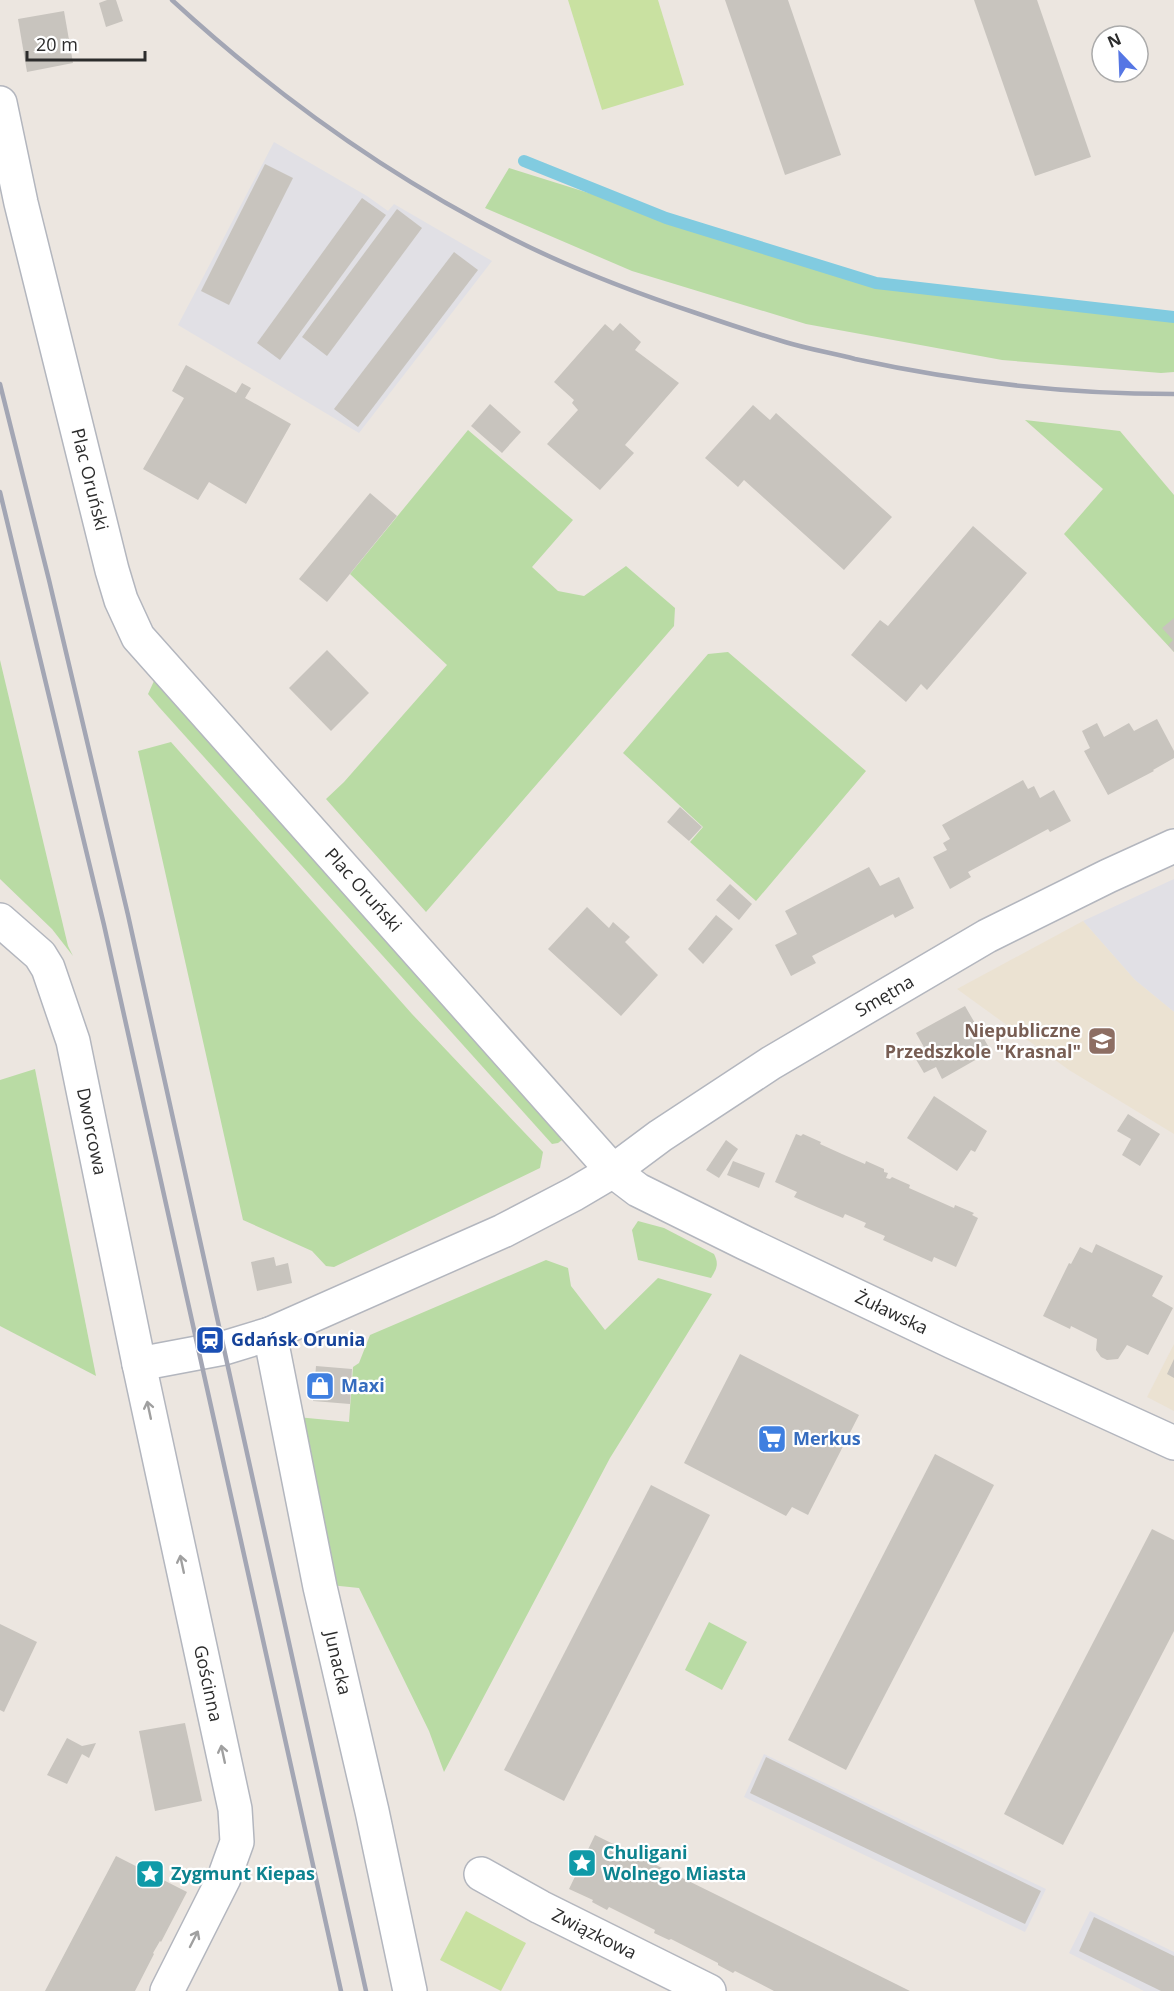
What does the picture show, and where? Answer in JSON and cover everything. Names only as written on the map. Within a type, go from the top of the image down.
[{"type":"street","name":"Plac Oruński","points":[[0,103],[21,203],[101,525],[121,600],[138,637],[613,1171]]},
{"type":"street","name":"Smętna","points":[[613,1171],[660,1136],[771,1063],[987,936],[1174,846]]},
{"type":"street","name":"Dworcowa","points":[[0,920],[40,955],[48,968],[73,1041],[139,1364]]},
{"type":"street","points":[[139,1364],[224,1348],[270,1335],[503,1231],[613,1171]]},
{"type":"street","name":"Żuławska","points":[[613,1171],[638,1190],[745,1243],[953,1342],[1174,1443]]},
{"type":"street","name":"Junacka","points":[[270,1335],[320,1587],[372,1811],[410,1991]]},
{"type":"street","name":"Gościnna","points":[[139,1364],[235,1809],[237,1842],[218,1891],[167,1991]]},
{"type":"street","name":"Związkowa","points":[[481,1874],[540,1907],[709,1991]]},
{"type":"shaded area","points":[[274,142],[367,196],[388,211],[394,204],[492,261],[359,433],[178,325]]},
{"type":"shaded area","points":[[1174,879],[1174,1012],[1135,980],[1083,921]]},
{"type":"shaded area","name":"Niepubliczne Przedszkole \"Krasnal\"","points":[[1083,921],[1135,980],[1174,1012],[1174,1134],[1069,1070],[957,989]]},
{"type":"shaded area","points":[[1174,1344],[1174,1411],[1147,1397]]},
{"type":"shaded area","points":[[764,1754],[1046,1889],[1025,1932],[744,1797]]},
{"type":"shaded area","points":[[1090,1911],[1174,1952],[1174,1991],[1144,1991],[1069,1953]]},
{"type":"green space","points":[[568,0],[658,0],[684,85],[602,110]]},
{"type":"green space","points":[[509,168],[876,283],[1174,317],[1174,372],[1161,373],[1002,360],[806,324],[632,271],[485,208]]},
{"type":"green space","points":[[1025,420],[1120,431],[1174,495],[1174,652],[1064,534],[1103,489]]},
{"type":"green space","points":[[468,430],[573,520],[532,567],[558,591],[584,596],[626,566],[675,608],[674,626],[426,912],[326,799],[344,782],[447,665],[350,574]]},
{"type":"green space","points":[[728,652],[866,771],[756,901],[690,842],[703,827],[623,753],[708,654]]},
{"type":"green space","points":[[0,660],[68,946],[73,956],[52,929],[0,879]]},
{"type":"green space","points":[[154,681],[566,1137],[552,1144],[159,707],[148,694]]},
{"type":"green space","points":[[171,742],[412,1014],[543,1152],[540,1168],[334,1267],[326,1266],[312,1251],[243,1220],[138,751]]},
{"type":"green space","points":[[35,1069],[96,1376],[0,1326],[0,1080]]},
{"type":"green space","points":[[638,1221],[664,1228],[714,1254],[717,1266],[711,1278],[638,1260],[632,1230]]},
{"type":"green space","points":[[546,1260],[568,1268],[571,1286],[605,1330],[658,1278],[712,1294],[610,1458],[444,1772],[429,1731],[359,1588],[330,1585],[297,1417],[349,1422],[353,1367],[359,1363],[370,1335]]},
{"type":"green space","points":[[709,1622],[747,1642],[722,1690],[685,1670]]},
{"type":"green space","points":[[466,1911],[526,1943],[501,1991],[440,1960]]},
{"type":"building","points":[[116,0],[123,21],[106,27],[99,3]]},
{"type":"building","points":[[725,0],[788,0],[841,155],[785,175]]},
{"type":"building","points":[[974,0],[1037,0],[1091,157],[1035,176]]},
{"type":"building","points":[[64,11],[73,63],[27,72],[18,19]]},
{"type":"building","points":[[265,164],[293,178],[229,305],[201,291]]},
{"type":"building","points":[[362,198],[386,215],[280,360],[257,343]]},
{"type":"building","points":[[397,209],[422,228],[327,356],[302,337]]},
{"type":"building","points":[[454,252],[478,270],[358,427],[334,409]]},
{"type":"building","points":[[620,323],[641,342],[635,350],[679,383],[625,445],[634,453],[600,490],[547,444],[578,410],[572,403],[574,400],[554,382],[605,324],[613,331]]},
{"type":"building","points":[[186,365],[236,393],[242,383],[251,388],[245,398],[291,424],[246,504],[209,482],[198,500],[143,469],[184,398],[172,391]]},
{"type":"building","points":[[490,404],[521,432],[502,453],[471,426]]},
{"type":"building","points":[[753,405],[770,420],[776,413],[892,517],[844,570],[744,480],[738,487],[705,458]]},
{"type":"building","points":[[370,493],[397,516],[327,602],[299,579]]},
{"type":"building","points":[[973,526],[1027,573],[927,690],[921,684],[906,702],[851,655],[880,620],[888,626]]},
{"type":"building","points":[[1174,618],[1174,652],[1168,645],[1173,640],[1162,628]]},
{"type":"building","points":[[327,650],[369,693],[331,731],[289,688]]},
{"type":"building","points":[[1157,719],[1174,751],[1174,758],[1108,795],[1084,751],[1090,748],[1082,731],[1097,723],[1104,737],[1129,723],[1134,731]]},
{"type":"building","points":[[1023,780],[1028,789],[1034,786],[1040,798],[1054,790],[1071,821],[1050,832],[1048,829],[968,872],[971,877],[950,889],[933,857],[947,850],[943,843],[950,839],[942,825]]},
{"type":"building","points":[[680,807],[702,827],[689,841],[667,822]]},
{"type":"building","points":[[869,867],[880,886],[899,877],[914,908],[895,918],[893,914],[812,956],[816,963],[791,976],[775,945],[797,934],[785,911]]},
{"type":"building","points":[[730,884],[752,904],[739,920],[716,900]]},
{"type":"building","points":[[587,907],[609,928],[613,922],[630,937],[625,942],[658,975],[621,1016],[548,949]]},
{"type":"building","points":[[716,915],[733,929],[703,964],[688,949]]},
{"type":"building","points":[[965,1006],[991,1051],[942,1079],[936,1067],[924,1073],[914,1056],[925,1049],[916,1033]]},
{"type":"building","points":[[934,1096],[987,1131],[975,1152],[971,1150],[957,1171],[907,1138]]},
{"type":"building","points":[[1128,1114],[1160,1134],[1140,1166],[1122,1155],[1131,1139],[1117,1131]]},
{"type":"building","points":[[796,1134],[801,1136],[803,1134],[865,1164],[866,1161],[884,1169],[884,1172],[888,1173],[886,1178],[892,1177],[910,1185],[909,1188],[954,1208],[955,1205],[974,1213],[972,1215],[978,1218],[956,1267],[934,1257],[932,1262],[883,1240],[885,1236],[864,1227],[866,1223],[845,1214],[843,1218],[794,1197],[797,1192],[775,1182]]},
{"type":"building","points":[[726,1140],[738,1149],[719,1178],[706,1170]]},
{"type":"building","points":[[733,1161],[765,1173],[759,1188],[727,1175]]},
{"type":"building","points":[[1096,1244],[1163,1276],[1152,1296],[1173,1308],[1148,1355],[1127,1345],[1118,1359],[1107,1360],[1101,1357],[1096,1350],[1097,1339],[1043,1316],[1069,1263],[1071,1264],[1080,1247],[1092,1253]]},
{"type":"building","points":[[274,1257],[276,1266],[288,1263],[292,1283],[257,1291],[251,1262]]},
{"type":"building","name":"Merkus","points":[[740,1354],[859,1415],[808,1515],[792,1507],[786,1516],[684,1463]]},
{"type":"building","points":[[1174,1359],[1174,1378],[1167,1374]]},
{"type":"building","points":[[316,1366],[352,1369],[350,1404],[313,1401]]},
{"type":"building","points":[[935,1454],[994,1485],[846,1770],[788,1740]]},
{"type":"building","points":[[651,1485],[710,1515],[564,1801],[504,1770]]},
{"type":"building","points":[[1152,1529],[1174,1540],[1174,1631],[1063,1845],[1004,1814]]},
{"type":"building","points":[[0,1624],[37,1642],[4,1712],[0,1710]]},
{"type":"building","points":[[185,1723],[202,1801],[155,1811],[139,1731]]},
{"type":"building","points":[[67,1738],[82,1746],[96,1743],[89,1758],[82,1754],[67,1784],[47,1775]]},
{"type":"building","points":[[766,1757],[1041,1891],[1025,1924],[750,1793]]},
{"type":"building","points":[[595,1835],[910,1991],[774,1991],[735,1971],[733,1973],[671,1939],[654,1933],[655,1930],[609,1907],[607,1910],[592,1902],[593,1900],[569,1889]]},
{"type":"building","points":[[116,1856],[187,1892],[161,1942],[153,1953],[135,1991],[45,1991]]},
{"type":"building","points":[[1094,1917],[1174,1956],[1174,1991],[1161,1991],[1079,1951]]},
{"type":"waterway","points":[[524,161],[666,218],[876,283],[1174,317]]},
{"type":"railway","points":[[172,0],[250,68],[333,131],[376,160],[465,214],[511,238],[602,279],[785,342],[894,367],[974,380],[1054,389],[1174,394]]},
{"type":"railway","points":[[0,384],[128,915],[366,1991]]},
{"type":"railway","points":[[0,492],[104,925],[341,1991]]},
{"type":"place","name":"Niepubliczne Przedszkole \"Krasnal\"","points":[[1102,1041]]},
{"type":"place","name":"Gdańsk Orunia","points":[[210,1340]]},
{"type":"place","name":"Maxi","points":[[320,1386]]},
{"type":"place","name":"Merkus","points":[[772,1439]]},
{"type":"place","name":"Chuligani Wolnego Miasta","points":[[582,1863]]},
{"type":"place","name":"Zygmunt Kiepas","points":[[150,1874]]}]
